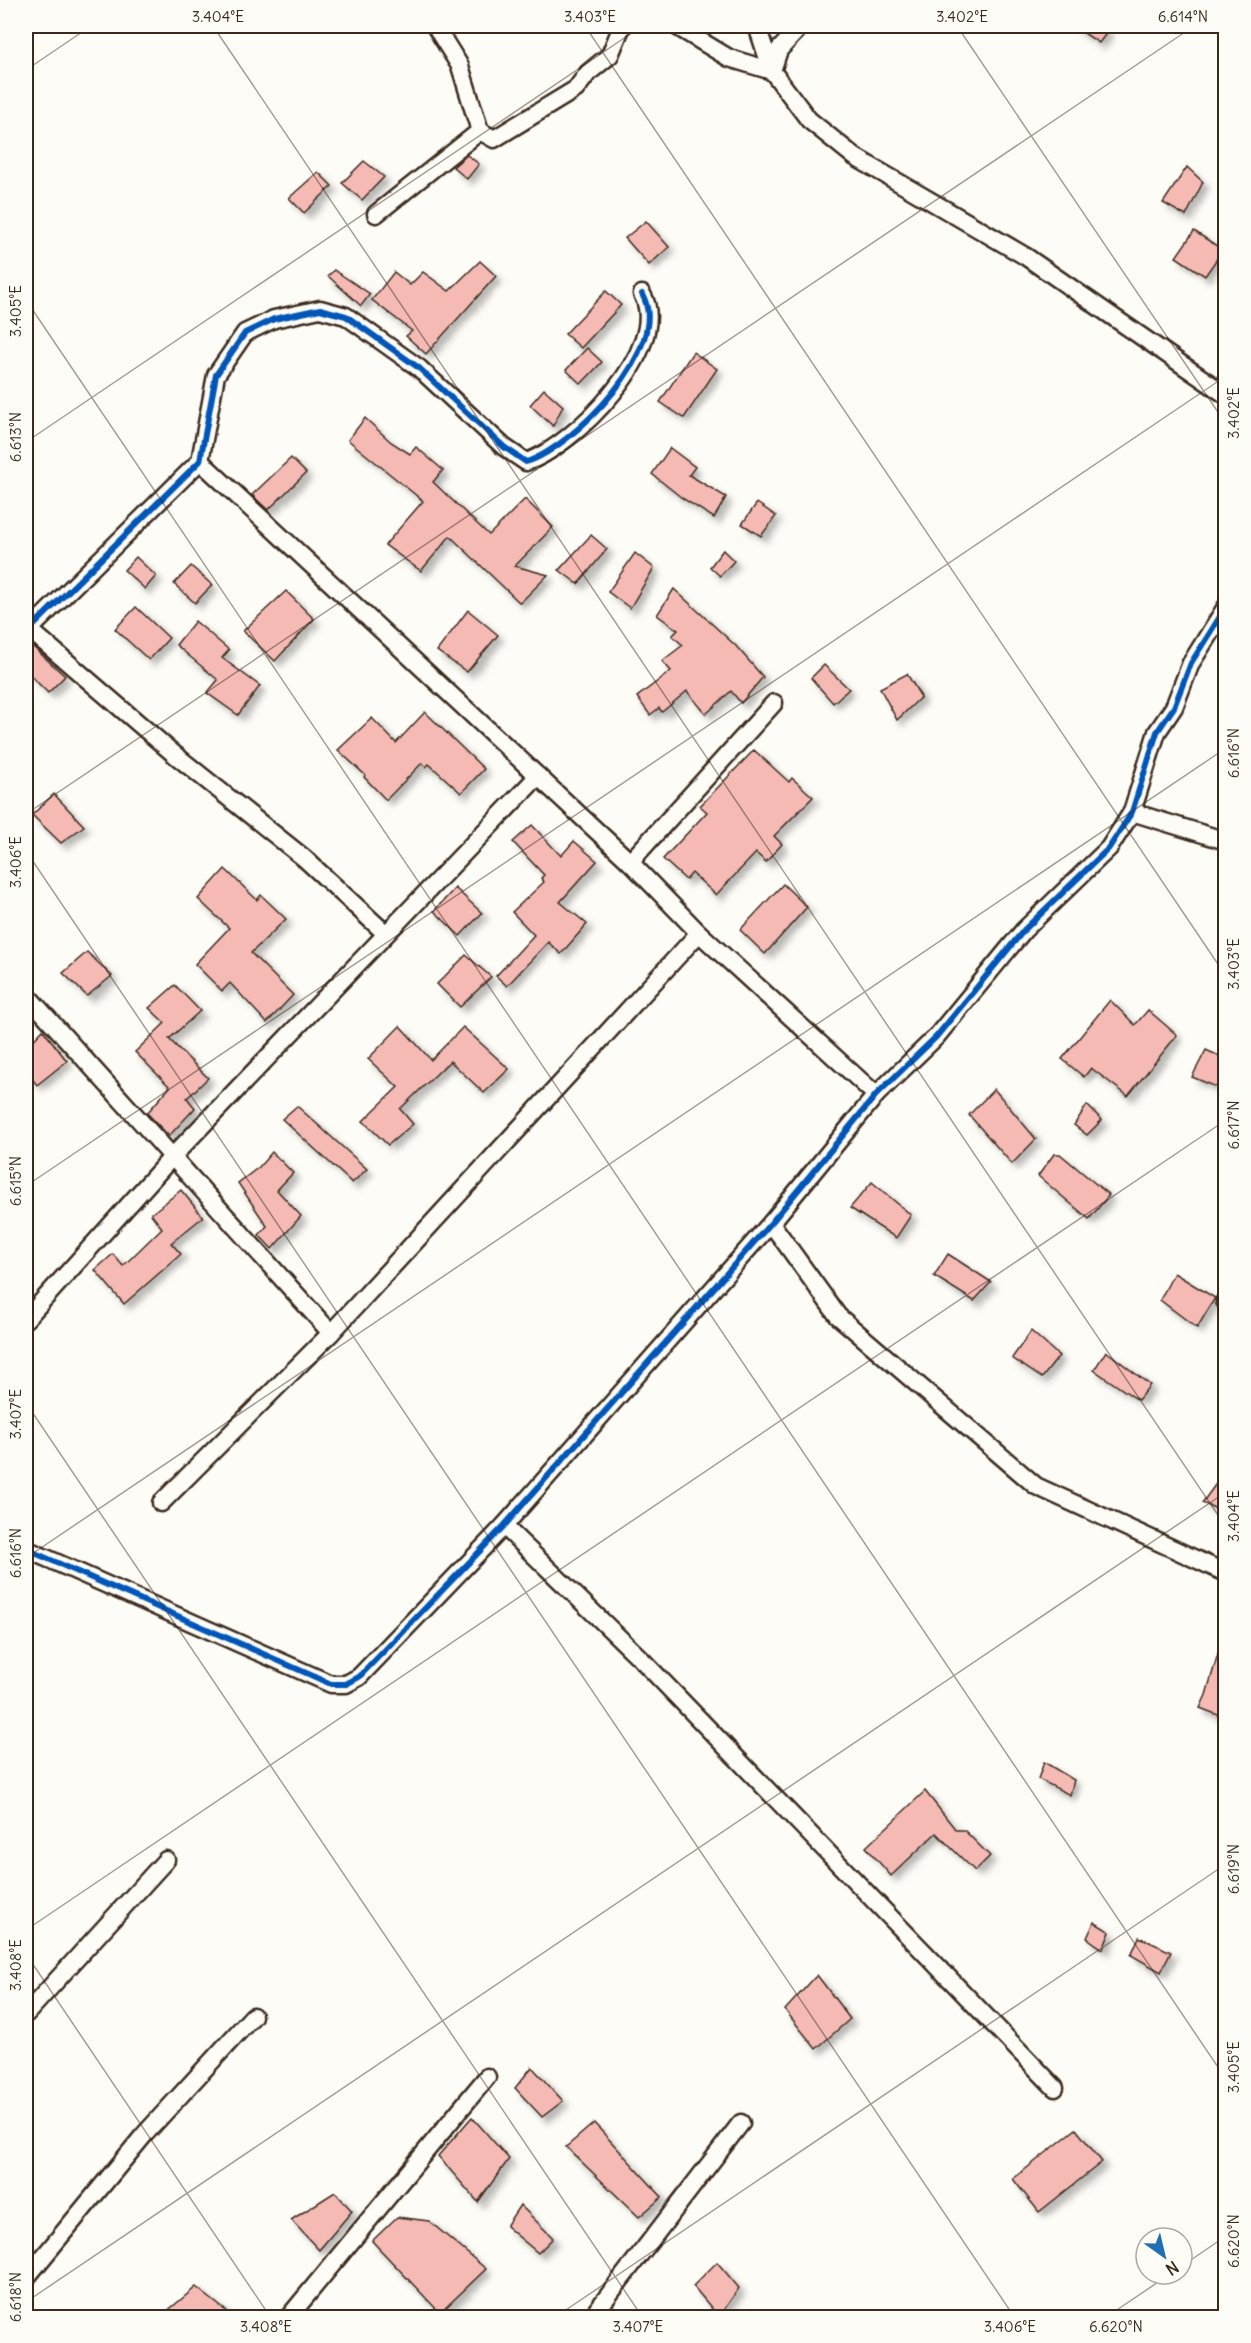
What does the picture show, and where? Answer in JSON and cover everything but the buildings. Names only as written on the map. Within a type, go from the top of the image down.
[{"type":"street","points":[[435,26],[460,66],[480,132],[494,138],[519,121],[561,100],[610,55],[621,26]]},
{"type":"street","points":[[676,26],[729,58],[772,71]]},
{"type":"street","points":[[757,26],[772,71],[809,120],[855,157],[1025,256],[1226,395]]},
{"type":"street","points":[[772,71],[778,50],[801,26]]},
{"type":"street","points":[[376,214],[480,132]]},
{"type":"street","points":[[385,933],[304,858],[174,754],[28,631],[200,461],[216,375],[245,333],[274,319],[320,309],[346,316],[419,368],[504,447],[526,462],[543,457],[606,401],[637,358],[649,320],[642,294]]},
{"type":"street","points":[[200,461],[630,862],[699,933],[876,1095]]},
{"type":"street","points":[[26,1549],[331,1684],[346,1684],[359,1677],[504,1526],[771,1223],[876,1095],[936,1036],[1024,930],[1109,848],[1132,812],[1157,732],[1174,707],[1191,663],[1226,607]]},
{"type":"street","points":[[630,862],[774,703]]},
{"type":"street","points":[[26,1319],[172,1157],[538,776]]},
{"type":"street","points":[[1132,812],[1226,841]]},
{"type":"street","points":[[161,1503],[331,1333],[699,933]]},
{"type":"street","points":[[26,994],[331,1333]]},
{"type":"street","points":[[771,1223],[838,1316],[1036,1486],[1226,1573]]},
{"type":"street","points":[[504,1526],[641,1659],[1055,2088]]},
{"type":"street","points":[[26,2014],[166,1860]]},
{"type":"street","points":[[26,2278],[144,2135],[253,2016]]},
{"type":"street","points":[[288,2318],[487,2077]]},
{"type":"street","points":[[591,2318],[741,2123]]},
{"type":"cycle path","points":[[26,633],[200,461],[216,375],[245,333],[274,319],[320,309],[346,316],[419,368],[504,447],[526,462],[545,453],[591,417],[613,393],[631,367],[643,341],[648,316],[642,294]]},
{"type":"cycle path","points":[[26,1549],[331,1684],[346,1684],[359,1677],[504,1526],[771,1223],[876,1095],[936,1037],[1024,930],[1109,848],[1132,812],[1157,732],[1174,707],[1191,663],[1226,607]]}]
